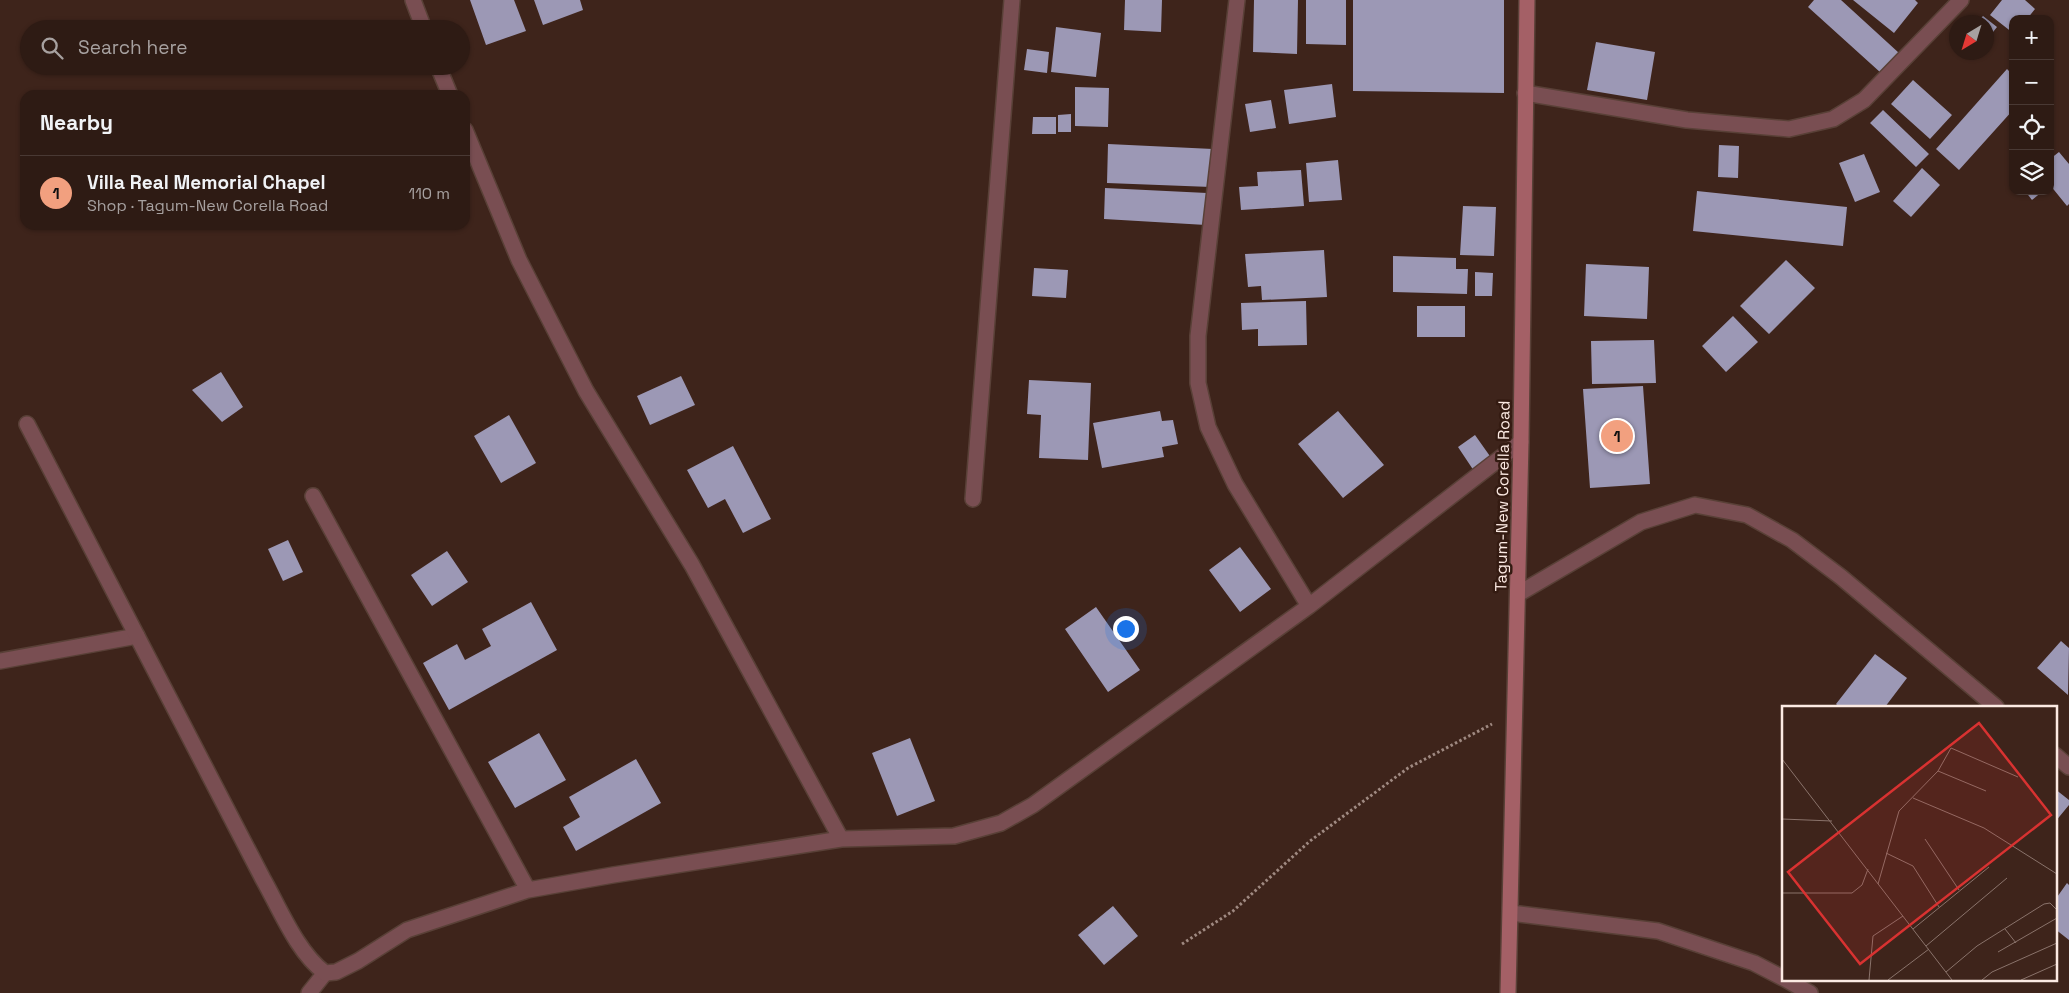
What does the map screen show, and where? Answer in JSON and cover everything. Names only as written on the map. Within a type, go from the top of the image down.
[{"type":"main road","name":"Tagum-New Corella Road","points":[[1508,993],[1522,442],[1527,0]]},
{"type":"street","points":[[413,0],[421,20]]},
{"type":"street","points":[[973,499],[1012,0]]},
{"type":"street","points":[[1237,0],[1198,336],[1198,383],[1208,427],[1235,484],[1309,606]]},
{"type":"street","points":[[1525,92],[1687,120],[1789,130],[1833,119],[1864,100],[1960,0]]},
{"type":"street","points":[[442,75],[448,90]]},
{"type":"street","points":[[470,142],[518,260],[586,391],[692,565],[841,839]]},
{"type":"street","points":[[27,424],[262,879],[300,946],[315,965],[325,973],[336,972],[358,961],[407,930],[528,890],[841,839],[954,836],[1001,823],[1034,805],[1309,606],[1522,442]]},
{"type":"street","points":[[313,496],[528,890]]},
{"type":"street","points":[[1518,594],[1642,522],[1695,505],[1747,515],[1792,540],[1841,576],[1995,706]]},
{"type":"street","points":[[0,661],[137,636]]},
{"type":"street","points":[[2056,757],[2069,767]]},
{"type":"street","points":[[1511,913],[1658,931],[1754,963],[1782,978]]},
{"type":"street","points":[[309,993],[325,973]]},
{"type":"street","points":[[1786,980],[1810,993]]},
{"type":"path","points":[[1182,944],[1233,911],[1310,841],[1408,768],[1515,712]]},
{"type":"building","points":[[470,0],[514,0],[526,31],[486,45]]},
{"type":"building","points":[[534,0],[580,0],[583,10],[543,25]]},
{"type":"building","points":[[1125,0],[1162,0],[1161,32],[1124,30]]},
{"type":"building","points":[[1254,0],[1298,0],[1297,54],[1253,52]]},
{"type":"building","points":[[1306,0],[1346,0],[1346,45],[1306,44]]},
{"type":"building","points":[[1353,0],[1504,0],[1504,93],[1353,91]]},
{"type":"building","points":[[1814,0],[1841,0],[1899,53],[1881,73],[1808,7]]},
{"type":"building","points":[[1853,0],[1915,0],[1918,3],[1894,33]]},
{"type":"building","points":[[2002,0],[2025,0],[2035,9],[2030,15],[2009,15],[2009,30],[1994,18],[1994,15],[1990,15]]},
{"type":"building","points":[[1056,27],[1101,33],[1096,77],[1051,72]]},
{"type":"building","points":[[1596,42],[1655,52],[1647,100],[1587,90]]},
{"type":"building","points":[[1027,49],[1049,52],[1047,73],[1024,70]]},
{"type":"building","points":[[2007,69],[2009,71],[2009,114],[1959,170],[1936,149]]},
{"type":"building","points":[[1913,80],[1952,115],[1930,139],[1891,104]]},
{"type":"building","points":[[1332,84],[1336,117],[1289,124],[1284,90]]},
{"type":"building","points":[[1075,87],[1109,88],[1108,127],[1075,126]]},
{"type":"building","points":[[1271,100],[1276,128],[1250,132],[1245,104]]},
{"type":"building","points":[[1883,110],[1929,154],[1916,167],[1870,123]]},
{"type":"building","points":[[1071,114],[1071,132],[1058,132],[1058,115]]},
{"type":"building","points":[[1033,117],[1056,117],[1056,134],[1032,134]]},
{"type":"building","points":[[1108,144],[1213,149],[1211,187],[1107,183]]},
{"type":"building","points":[[1719,145],[1739,146],[1738,178],[1718,177]]},
{"type":"building","points":[[2059,152],[2069,164],[2069,204],[2067,206],[2054,190],[2054,156]]},
{"type":"building","points":[[1864,154],[1880,192],[1855,202],[1839,163]]},
{"type":"building","points":[[1338,160],[1342,200],[1309,202],[1306,163]]},
{"type":"building","points":[[1922,168],[1940,185],[1911,217],[1893,201]]},
{"type":"building","points":[[1301,170],[1304,206],[1241,210],[1239,187],[1258,186],[1257,172]]},
{"type":"building","points":[[1105,188],[1207,193],[1206,225],[1104,219]]},
{"type":"building","points":[[1697,191],[1847,207],[1843,246],[1693,231]]},
{"type":"building","points":[[2028,195],[2038,195],[2032,200]]},
{"type":"building","points":[[1463,206],[1496,207],[1494,256],[1460,255]]},
{"type":"building","points":[[1324,250],[1327,297],[1262,300],[1261,286],[1248,287],[1245,254]]},
{"type":"building","points":[[1393,256],[1456,258],[1456,269],[1468,269],[1467,294],[1393,292]]},
{"type":"building","points":[[1786,260],[1815,288],[1769,334],[1740,306]]},
{"type":"building","points":[[1586,264],[1649,267],[1647,319],[1584,316]]},
{"type":"building","points":[[1034,268],[1068,270],[1066,298],[1032,296]]},
{"type":"building","points":[[1475,272],[1493,273],[1492,296],[1475,296]]},
{"type":"building","points":[[1306,301],[1307,345],[1258,346],[1258,329],[1242,330],[1241,303]]},
{"type":"building","points":[[1417,306],[1465,306],[1465,337],[1417,337]]},
{"type":"building","points":[[1733,316],[1758,342],[1726,372],[1702,346]]},
{"type":"building","points":[[1654,340],[1656,383],[1592,384],[1591,341]]},
{"type":"building","points":[[221,372],[243,407],[222,422],[192,390]]},
{"type":"building","points":[[681,376],[695,405],[650,425],[637,396]]},
{"type":"building","points":[[1029,380],[1091,383],[1088,460],[1039,458],[1041,415],[1027,414]]},
{"type":"building","points":[[1643,386],[1650,484],[1590,488],[1583,389]]},
{"type":"building","points":[[1160,411],[1162,421],[1173,420],[1178,444],[1162,447],[1164,457],[1102,468],[1093,423]]},
{"type":"building","points":[[1338,411],[1384,465],[1343,498],[1298,444]]},
{"type":"building","points":[[509,415],[536,463],[501,483],[474,436]]},
{"type":"building","points":[[1475,435],[1492,459],[1474,471],[1458,447]]},
{"type":"building","points":[[733,446],[771,519],[743,533],[725,499],[708,508],[687,470]]},
{"type":"building","points":[[288,540],[303,572],[283,581],[268,549]]},
{"type":"building","points":[[1240,547],[1271,589],[1240,612],[1209,570]]},
{"type":"building","points":[[447,551],[468,582],[432,606],[411,575]]},
{"type":"building","points":[[531,602],[557,650],[449,710],[423,663],[457,644],[465,660],[491,646],[482,629]]},
{"type":"building","points":[[1096,607],[1140,670],[1108,692],[1065,629]]},
{"type":"building","points":[[2061,641],[2069,648],[2068,695],[2037,668]]},
{"type":"building","points":[[1875,654],[1907,678],[1886,706],[1838,706],[1836,704]]},
{"type":"building","points":[[539,733],[566,780],[515,808],[488,762]]},
{"type":"building","points":[[910,738],[935,801],[897,816],[872,753]]},
{"type":"building","points":[[636,759],[661,803],[576,851],[563,827],[580,817],[569,797]]},
{"type":"building","points":[[2056,790],[2069,800],[2069,805],[2056,821]]},
{"type":"building","points":[[2067,883],[2069,885],[2069,940],[2056,930],[2056,899]]},
{"type":"building","points":[[1113,906],[1138,936],[1104,965],[1078,935]]},
{"type":"place","name":"Villa Real Memorial Chapel","points":[[1617,436]]}]
